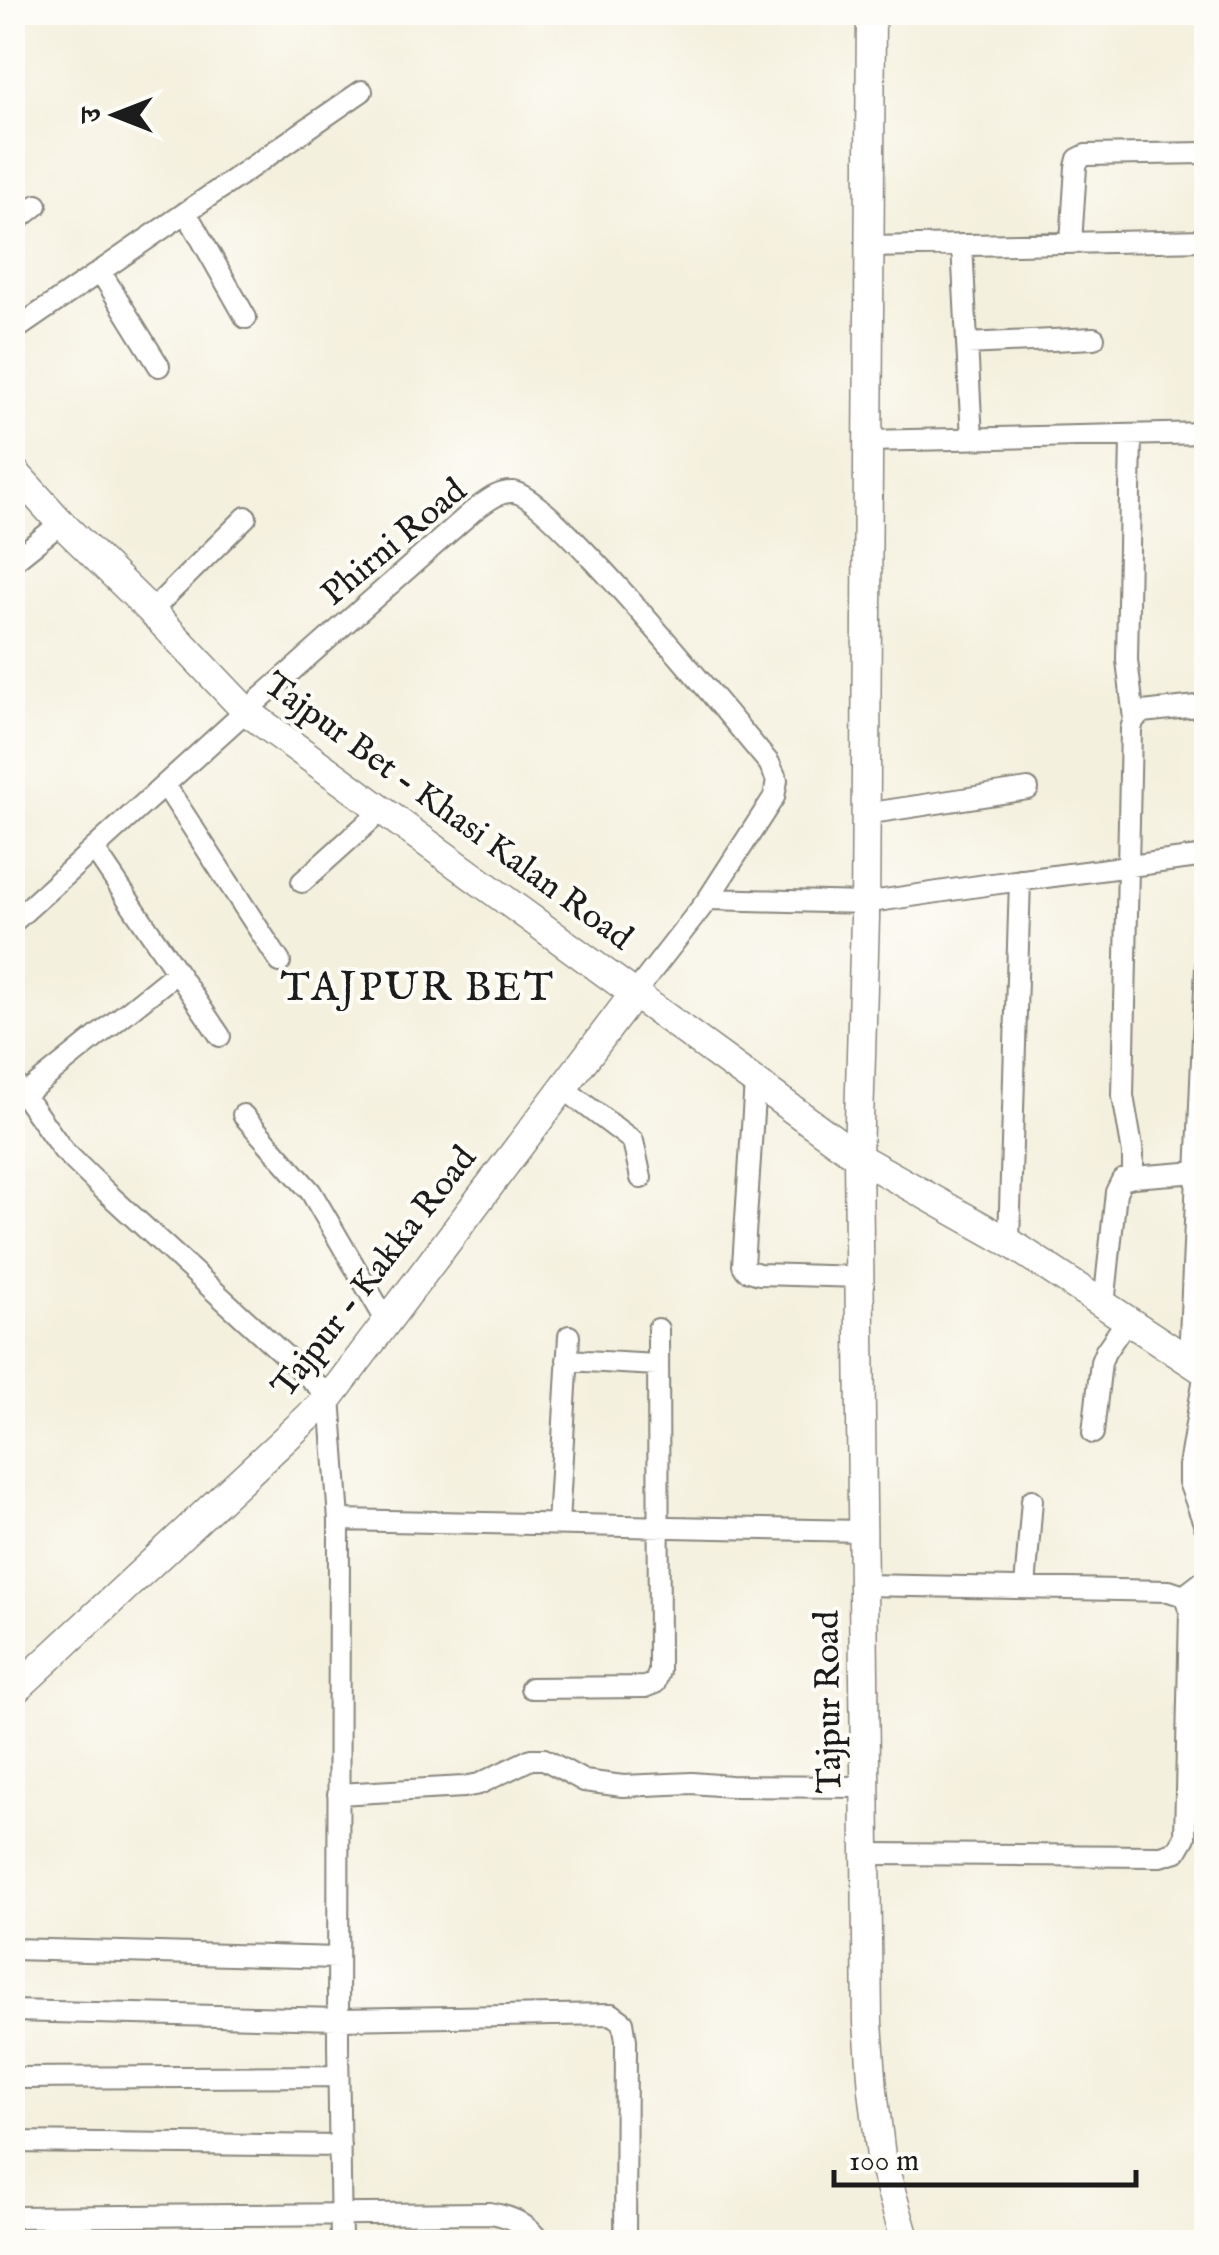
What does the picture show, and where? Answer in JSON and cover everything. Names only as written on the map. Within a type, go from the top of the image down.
[{"type":"street","name":"Tajpur Road","points":[[871,12],[864,903],[858,1158],[868,2023],[881,2157],[906,2242]]},
{"type":"street","points":[[12,332],[362,92]]},
{"type":"street","points":[[1071,242],[1078,159],[1086,155],[1206,153]]},
{"type":"street","points":[[12,224],[37,205]]},
{"type":"street","points":[[186,212],[246,318]]},
{"type":"street","points":[[870,247],[1206,240]]},
{"type":"street","points":[[962,245],[972,439]]},
{"type":"street","points":[[100,272],[160,366]]},
{"type":"street","points":[[967,344],[1094,338]]},
{"type":"street","points":[[868,441],[1206,434]]},
{"type":"street","points":[[1131,436],[1128,660],[1134,719],[1123,1096],[1133,1177]]},
{"type":"street","name":"Tajpur Bet - Khasi Kalan Road","points":[[12,469],[246,711],[858,1158],[1009,1242],[1200,1368]]},
{"type":"street","name":"Phirni Road","points":[[12,923],[472,511],[498,495],[515,492],[531,499],[606,572],[768,762],[776,780],[774,797],[708,899],[634,994]]},
{"type":"street","points":[[151,611],[246,517]]},
{"type":"street","points":[[12,562],[61,523]]},
{"type":"street","points":[[1134,719],[1144,712],[1206,705]]},
{"type":"street","points":[[165,785],[280,962]]},
{"type":"street","points":[[865,814],[1028,789]]},
{"type":"street","points":[[302,882],[382,810]]},
{"type":"street","points":[[94,849],[220,1036]]},
{"type":"street","points":[[708,899],[864,903],[1206,856]]},
{"type":"street","points":[[1009,1242],[1020,880]]},
{"type":"street","points":[[1206,966],[1200,1368],[1189,1466],[1189,1482],[1206,1529]]},
{"type":"street","points":[[177,972],[18,1087],[63,1150],[90,1177],[330,1397],[339,1520],[338,2076],[342,2242]]},
{"type":"street","name":"Tajpur - Kakka Road","points":[[12,1693],[330,1397],[634,994]]},
{"type":"street","points":[[755,1082],[746,1270],[758,1274],[860,1277]]},
{"type":"street","points":[[563,1088],[632,1141],[640,1178]]},
{"type":"street","points":[[243,1114],[311,1192],[387,1322]]},
{"type":"street","points":[[1093,1433],[1101,1362],[1116,1313],[1116,1192],[1122,1180],[1133,1177],[1200,1179]]},
{"type":"street","points":[[531,1688],[655,1683],[659,1671],[658,1330]]},
{"type":"street","points":[[558,1524],[569,1336]]},
{"type":"street","points":[[568,1360],[657,1364]]},
{"type":"street","points":[[1026,1588],[1032,1500]]},
{"type":"street","points":[[339,1520],[863,1531]]},
{"type":"street","points":[[1184,1596],[1206,1580]]},
{"type":"street","points":[[864,1585],[1169,1591],[1184,1596],[1190,1610],[1185,1837],[1176,1851],[1162,1856],[866,1854]]},
{"type":"street","points":[[338,1794],[464,1788],[531,1758],[544,1759],[584,1781],[623,1786],[692,1783],[866,1788]]},
{"type":"street","points":[[12,1949],[338,1958]]},
{"type":"street","points":[[12,2011],[338,2019],[612,2014],[623,2022],[626,2040],[625,2242]]},
{"type":"street","points":[[12,2078],[338,2076]]},
{"type":"street","points":[[12,2142],[340,2146]]},
{"type":"street","points":[[12,2218],[490,2213],[525,2224],[540,2242]]},
{"type":"district","name":"TAJPUR BET","points":[[418,986]]}]
